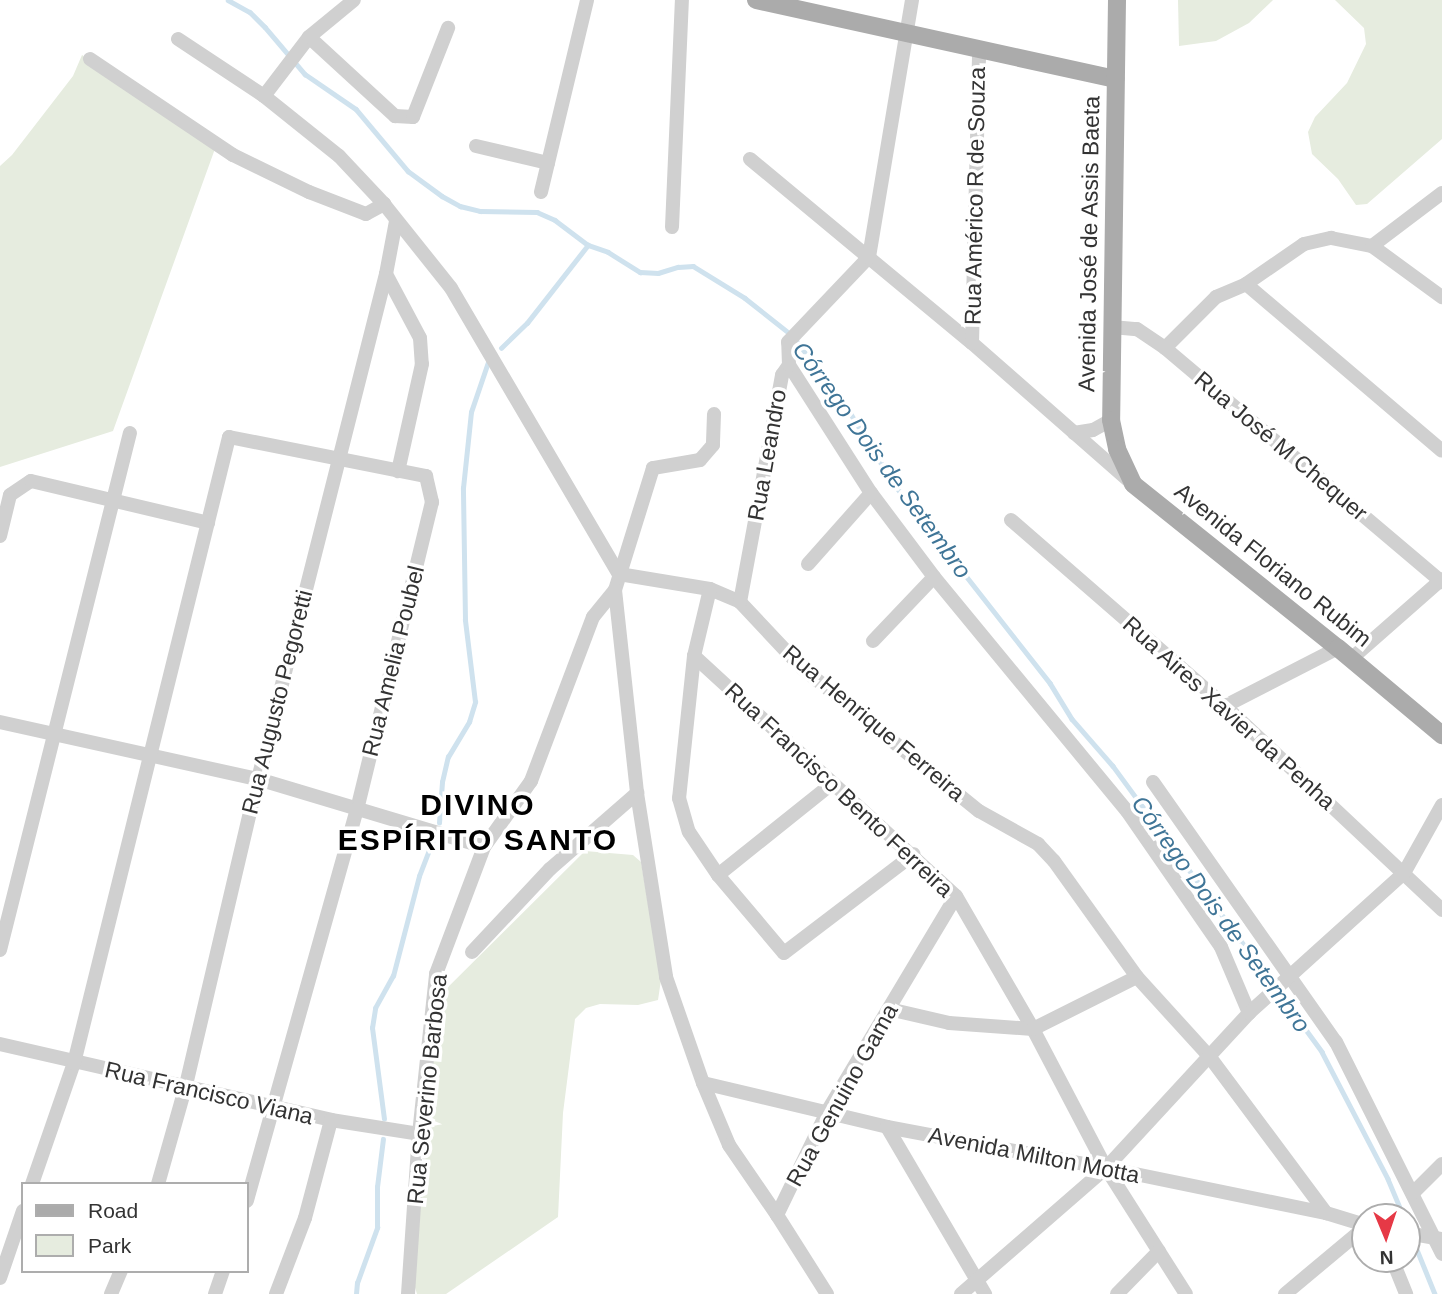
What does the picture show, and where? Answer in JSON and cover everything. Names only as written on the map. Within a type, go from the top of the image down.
[{"type":"main road","points":[[756,0],[1115,79]]},
{"type":"main road","name":"Avenida José de Assis Baeta","points":[[1116,0],[1111,420],[1117,449],[1133,484]]},
{"type":"main road","name":"Avenida Floriano Rubim","points":[[1133,484],[1345,653],[1442,735]]},
{"type":"street","points":[[264,96],[309,37],[354,0]]},
{"type":"street","points":[[541,192],[587,0]]},
{"type":"street","points":[[672,227],[682,0]]},
{"type":"street","points":[[869,257],[912,0]]},
{"type":"street","points":[[309,37],[395,116],[413,117],[448,28]]},
{"type":"street","points":[[178,39],[264,96],[339,156],[384,204],[451,288],[619,574]]},
{"type":"street","name":"Rua Américo R de Souza","points":[[972,343],[979,49]]},
{"type":"street","points":[[90,59],[233,155],[309,192],[366,214],[384,204]]},
{"type":"street","points":[[476,146],[548,163]]},
{"type":"street","name":"Avenida Floriano Rubim","points":[[750,159],[972,343],[1133,484]]},
{"type":"street","points":[[1372,246],[1442,193]]},
{"type":"street","name":"Rua Augusto Pegoretti","points":[[159,1182],[186,1085],[337,458],[386,274],[396,221]]},
{"type":"street","points":[[1165,348],[1216,297],[1246,284],[1304,244],[1331,238],[1372,246],[1442,297]]},
{"type":"street","name":"Rua Leandro","points":[[740,602],[782,376],[789,365],[788,342],[869,257]]},
{"type":"street","points":[[386,274],[420,338],[422,364],[398,471]]},
{"type":"street","points":[[1246,284],[1442,452]]},
{"type":"street","name":"Rua José M Chequer","points":[[1112,327],[1137,329],[1165,348],[1441,581]]},
{"type":"street","points":[[789,365],[872,492],[934,577],[1127,811],[1221,947],[1249,1013]]},
{"type":"street","points":[[714,414],[713,444],[700,460],[653,468],[615,590],[637,793],[666,977],[702,1083],[729,1145],[777,1215]]},
{"type":"street","points":[[1074,433],[1093,430],[1111,420]]},
{"type":"street","points":[[0,950],[130,433]]},
{"type":"street","name":"Rua Amelia Poubel","points":[[208,523],[229,437],[426,476],[432,502],[357,809],[248,1198]]},
{"type":"street","points":[[0,536],[10,495],[31,481],[208,523],[74,1063],[33,1182]]},
{"type":"street","points":[[808,564],[872,492]]},
{"type":"street","name":"Rua Aires Xavier da Penha","points":[[1012,520],[1225,706],[1442,910]]},
{"type":"street","name":"Rua Henrique Ferreira","points":[[619,574],[710,589],[740,602],[811,675],[979,811],[1038,844],[1054,861],[1137,977],[1209,1056],[1326,1213]]},
{"type":"street","points":[[873,641],[934,577]]},
{"type":"street","points":[[1225,706],[1345,653],[1441,581]]},
{"type":"street","points":[[710,589],[694,656],[679,797],[689,832],[718,874],[784,953],[914,854]]},
{"type":"street","name":"Rua Severino Barbosa","points":[[408,1294],[419,1134],[436,974],[484,847],[531,781],[593,617],[615,590]]},
{"type":"street","name":"Rua Francisco Bento Ferreira","points":[[694,656],[914,854],[956,896],[1033,1029],[1106,1168],[1186,1294]]},
{"type":"street","points":[[1422,720],[1442,721]]},
{"type":"street","points":[[0,722],[258,779],[484,847]]},
{"type":"street","points":[[1153,782],[1336,1042],[1438,1239],[1442,1254]]},
{"type":"street","points":[[718,874],[833,783]]},
{"type":"street","points":[[472,952],[550,869],[637,793]]},
{"type":"street","points":[[961,1294],[1106,1168],[1249,1013],[1290,979],[1404,873],[1442,805]]},
{"type":"street","name":"Rua Genuino Gama","points":[[827,1294],[777,1215],[828,1110],[956,896]]},
{"type":"street","points":[[889,1009],[949,1023],[1033,1029],[1137,977]]},
{"type":"street","name":"Rua Francisco Viana","points":[[0,1044],[74,1063],[186,1085],[275,1108],[419,1134]]},
{"type":"street","name":"Avenida Milton Motta","points":[[702,1083],[828,1110],[887,1127],[1106,1168],[1326,1213],[1351,1221]]},
{"type":"street","points":[[276,1294],[305,1218],[331,1120]]},
{"type":"street","points":[[887,1127],[985,1294]]},
{"type":"street","points":[[1413,1193],[1442,1164]]},
{"type":"street","points":[[1,1273],[21,1217]]},
{"type":"street","points":[[1284,1294],[1351,1238]]},
{"type":"street","points":[[1117,1294],[1159,1251]]},
{"type":"street","points":[[111,1294],[120,1273]]},
{"type":"street","points":[[215,1294],[222,1273]]},
{"type":"street","points":[[1398,1273],[1406,1294]]},
{"type":"green space","points":[[1178,0],[1273,0],[1249,23],[1216,41],[1179,46]]},
{"type":"green space","points":[[1335,0],[1442,0],[1442,139],[1367,204],[1356,205],[1338,179],[1312,154],[1308,132],[1315,117],[1347,83],[1366,44],[1364,28]]},
{"type":"green space","points":[[82,55],[216,146],[113,431],[0,467],[0,166],[12,155],[73,76]]},
{"type":"green space","points":[[585,851],[633,855],[641,862],[661,980],[658,1000],[638,1005],[600,1004],[586,1008],[575,1019],[563,1113],[558,1217],[446,1294],[417,1294],[413,1281],[437,998]]},
{"type":"waterway","name":"Córrego Dois de Setembro","points":[[228,0],[250,12],[305,74],[356,109],[408,171],[442,196],[460,206],[480,211],[537,212],[555,220],[588,245],[608,252],[640,272],[658,273],[693,266],[745,298],[793,336],[846,406],[894,484],[1050,683],[1072,719],[1113,766],[1322,1052],[1398,1203]]},
{"type":"waterway","points":[[501,348],[527,323],[588,245]]},
{"type":"waterway","points":[[439,823],[442,782],[448,757],[469,722],[475,702],[465,620],[463,488],[471,412],[488,362]]},
{"type":"waterway","points":[[384,1119],[372,1028],[375,1008],[393,976],[419,876],[433,839]]},
{"type":"waterway","points":[[356,1294],[357,1283],[377,1228],[377,1187],[383,1139]]},
{"type":"waterway","name":"Córrego Dois de Setembro","points":[[1421,1260],[1435,1294]]},
{"type":"district","name":"DIVINO ESPÍRITO SANTO","points":[[478,822]]}]
